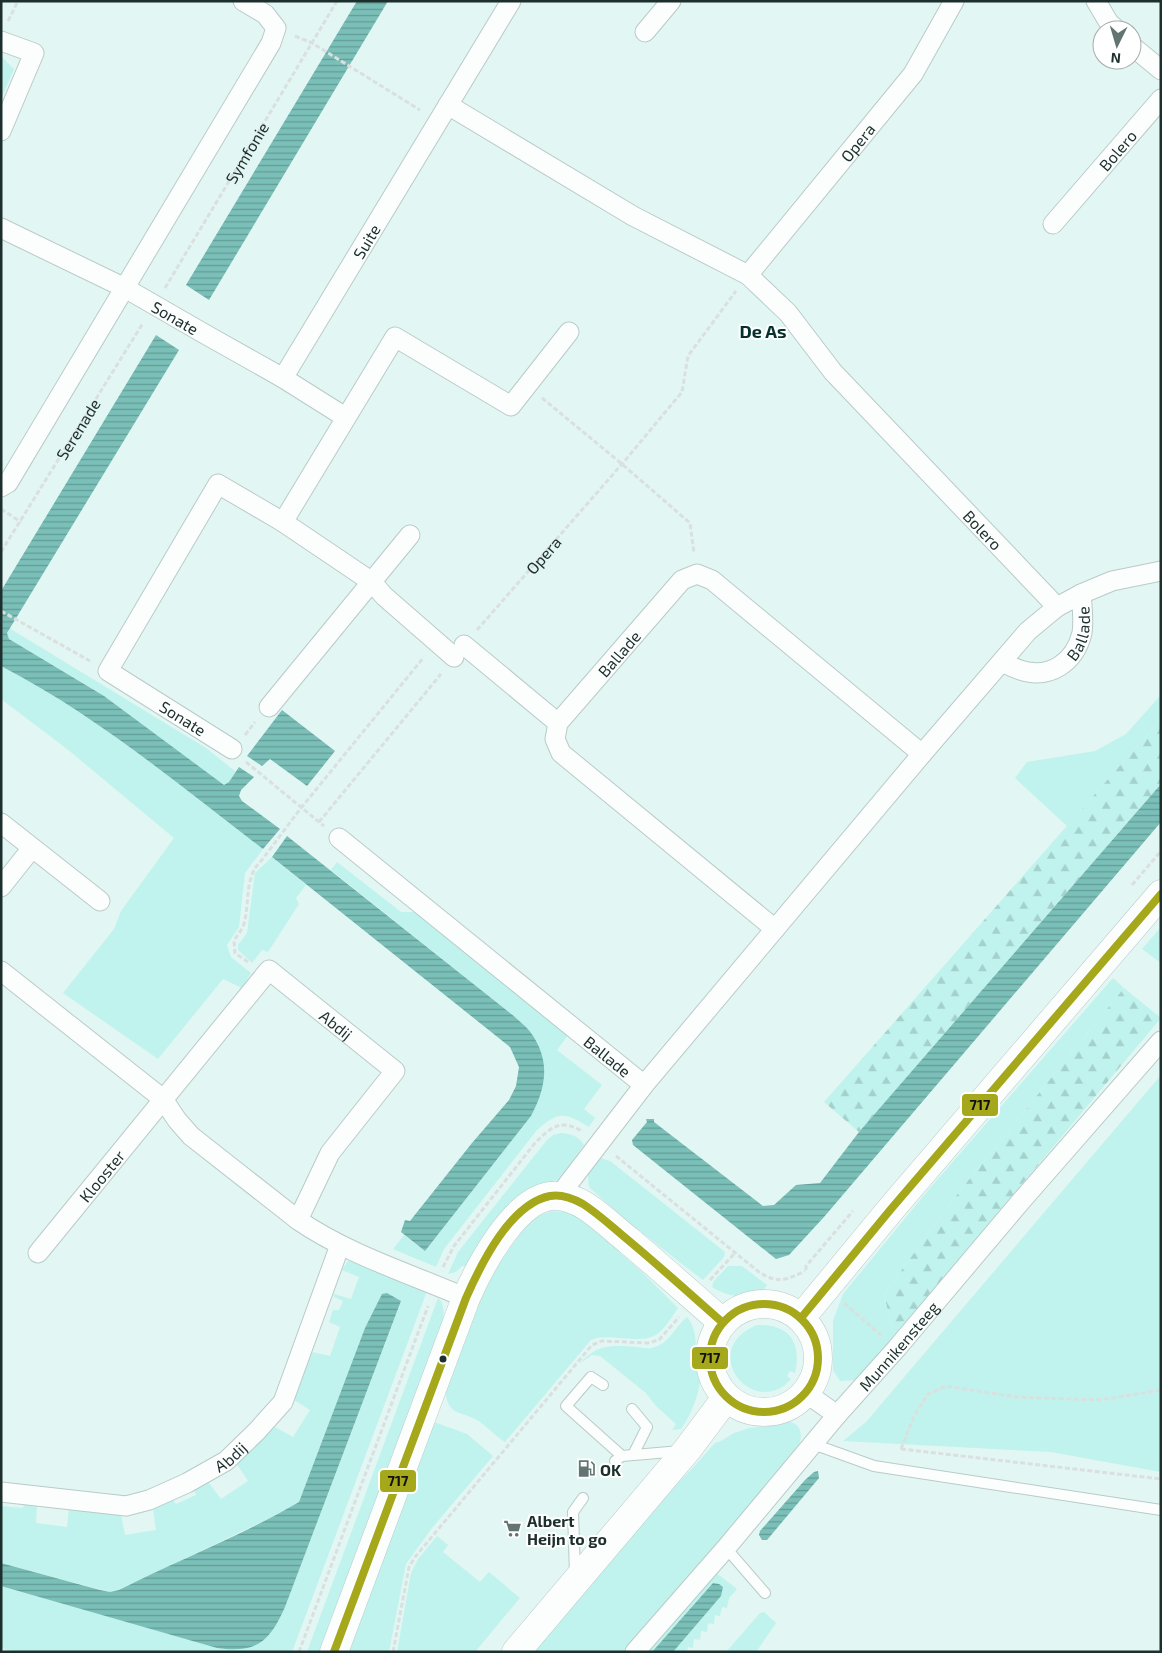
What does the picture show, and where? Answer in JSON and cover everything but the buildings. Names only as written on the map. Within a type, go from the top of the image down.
[{"type":"main road","points":[[801,1318],[891,1208],[1161,894]]},
{"type":"main road","points":[[334,1652],[466,1298],[492,1248],[518,1215],[535,1202],[551,1196],[577,1201],[586,1206],[722,1322]]},
{"type":"main road","points":[[770,1304],[786,1308],[801,1318],[810,1328],[816,1341],[818,1355],[818,1368],[806,1393],[797,1402],[774,1412],[748,1411],[726,1398],[716,1385],[710,1370],[709,1353],[713,1336],[722,1322],[736,1311],[752,1305],[770,1304]]},
{"type":"main road","points":[[516,1652],[687,1450],[726,1398]]},
{"type":"street","points":[[125,288],[271,43],[276,28],[265,14],[244,1]]},
{"type":"street","name":"Suite","points":[[283,378],[511,1]]},
{"type":"street","points":[[645,32],[671,1]]},
{"type":"street","name":"Opera","points":[[748,275],[913,74],[954,1]]},
{"type":"street","points":[[1096,1],[1108,20]]},
{"type":"street","points":[[1,131],[34,53],[3,34]]},
{"type":"street","points":[[1142,54],[1161,70]]},
{"type":"street","name":"Bolero","points":[[1053,224],[1161,100]]},
{"type":"street","points":[[448,104],[633,216],[748,275]]},
{"type":"street","name":"Sonate","points":[[1,228],[155,304],[283,378],[345,417]]},
{"type":"street","name":"Bolero","points":[[748,275],[788,313],[834,372],[1057,606]]},
{"type":"street","name":"Serenade","points":[[1,487],[8,483],[125,288]]},
{"type":"street","points":[[283,522],[394,336],[511,406],[570,332]]},
{"type":"street","points":[[108,671],[218,484],[283,522],[372,582],[384,596],[437,642],[459,651],[558,723],[555,740],[561,753],[775,929]]},
{"type":"street","points":[[269,707],[410,535]]},
{"type":"street","points":[[1057,606],[1080,594],[1112,582],[1161,571]]},
{"type":"street","points":[[696,574],[712,580],[922,754]]},
{"type":"street","name":"Ballade","points":[[558,723],[682,580],[696,574]]},
{"type":"street","name":"Ballade","points":[[1003,662],[1022,671],[1039,673],[1058,669],[1074,653],[1082,633],[1083,617],[1080,594]]},
{"type":"street","name":"Ballade","points":[[558,1197],[644,1085],[922,754],[1028,632],[1057,606]]},
{"type":"street","name":"Sonate","points":[[108,671],[232,750]]},
{"type":"street","points":[[1,823],[100,901]]},
{"type":"street","name":"Ballade","points":[[339,838],[644,1085]]},
{"type":"street","points":[[1,887],[32,848]]},
{"type":"street","points":[[163,1099],[269,970]]},
{"type":"street","name":"Abdij","points":[[269,970],[395,1071],[330,1153],[298,1220]]},
{"type":"street","points":[[1,971],[163,1099],[177,1120],[191,1136],[298,1220],[340,1245],[466,1298]]},
{"type":"street","name":"Munnikensteeg","points":[[635,1652],[1022,1200],[1161,1041]]},
{"type":"street","name":"Klooster","points":[[38,1253],[163,1099]]},
{"type":"street","name":"Abdij","points":[[1,1492],[126,1506],[149,1500],[187,1483],[226,1461],[257,1431],[282,1402],[340,1245]]},
{"type":"street","points":[[806,1393],[837,1415]]},
{"type":"lane","points":[[603,1385],[591,1377],[566,1406],[618,1458],[687,1450]]},
{"type":"lane","points":[[632,1409],[647,1427],[633,1455]]},
{"type":"lane","points":[[812,1444],[874,1466],[1161,1510]]},
{"type":"lane","points":[[575,1581],[573,1512],[583,1498]]},
{"type":"lane","points":[[726,1548],[765,1593]]},
{"type":"path","points":[[3,34],[18,1]]},
{"type":"path","name":"Symfonie","points":[[155,304],[337,1]]},
{"type":"path","points":[[319,48],[438,122]]},
{"type":"path","name":"Opera","points":[[319,822],[459,651],[622,464],[682,392],[688,356],[748,275]]},
{"type":"path","name":"Serenade","points":[[1,552],[155,304]]},
{"type":"path","points":[[527,386],[690,523],[696,574]]},
{"type":"path","points":[[1,509],[21,522]]},
{"type":"path","points":[[1,611],[108,671]]},
{"type":"path","points":[[269,970],[258,962],[254,967],[235,953],[234,940],[244,926],[250,880],[254,867],[262,860],[301,808],[437,642]]},
{"type":"path","points":[[269,707],[232,750],[339,838]]},
{"type":"path","points":[[393,1652],[409,1567],[415,1557],[592,1345],[602,1341],[648,1343],[659,1340],[735,1253]]},
{"type":"path","points":[[874,1466],[901,1449],[914,1416],[928,1394],[946,1386],[1016,1398],[1100,1400],[1161,1390]]},
{"type":"path","points":[[901,1449],[1161,1479]]},
{"type":"green space","points":[[1,56],[14,69],[1,99]]},
{"type":"green space","points":[[9,628],[206,748],[236,772],[225,786],[104,696],[9,639],[7,633]]},
{"type":"green space","points":[[1,666],[70,706],[136,752],[263,849],[245,873],[239,927],[227,945],[231,957],[251,973],[242,988],[223,979],[158,1059],[63,993],[114,929],[121,911],[174,838],[67,749],[1,699]]},
{"type":"green space","points":[[1161,695],[1161,719],[1067,826],[1015,778],[1027,762],[1095,751],[1126,734]]},
{"type":"green space","points":[[1161,719],[1161,784],[859,1132],[824,1102]]},
{"type":"green space","points":[[272,857],[306,885],[296,898],[299,904],[268,952],[262,950],[252,963],[238,950],[238,945],[247,933],[255,873]]},
{"type":"green space","points":[[337,862],[401,912],[425,912],[421,918],[569,1034],[557,1050],[602,1085],[584,1109],[595,1118],[589,1127],[574,1118],[562,1116],[551,1119],[537,1130],[444,1249],[436,1267],[393,1249],[404,1235],[425,1251],[531,1116],[515,1017],[331,870]]},
{"type":"green space","points":[[1161,927],[1161,963],[1142,949]]},
{"type":"green space","points":[[1113,978],[1124,988],[959,1192],[884,1294],[894,1337],[858,1380],[840,1381],[833,1370],[833,1321],[843,1294],[930,1188]]},
{"type":"green space","points":[[1124,988],[1161,1018],[894,1337],[884,1294],[959,1192]]},
{"type":"green space","points":[[1161,1075],[1161,1472],[1051,1452],[843,1441],[866,1422]]},
{"type":"green space","points":[[561,1133],[580,1139],[584,1145],[562,1175],[557,1180],[535,1187],[476,1251],[466,1266],[462,1266],[456,1272],[448,1274],[458,1252],[547,1140],[553,1135]]},
{"type":"green space","points":[[600,1158],[610,1161],[725,1252],[724,1257],[703,1280],[628,1222],[589,1187],[588,1175]]},
{"type":"green space","points":[[551,1211],[566,1212],[583,1220],[641,1271],[678,1308],[664,1328],[655,1336],[637,1339],[609,1337],[591,1340],[505,1442],[477,1420],[452,1409],[445,1391],[480,1298],[494,1270],[528,1223]]},
{"type":"green space","points":[[348,1261],[353,1261],[427,1291],[292,1652],[15,1652],[1,1648],[1,1586],[32,1594],[285,1607],[401,1302],[387,1293],[365,1328],[299,1502],[282,1512],[119,1590],[110,1592],[1,1563],[2,1506],[23,1508],[24,1504],[37,1506],[36,1523],[67,1527],[69,1509],[121,1515],[125,1535],[156,1530],[153,1509],[173,1500],[176,1504],[196,1495],[194,1490],[209,1483],[221,1499],[248,1481],[236,1463],[275,1427],[293,1437],[310,1410],[294,1400],[312,1352],[330,1356],[340,1327],[329,1322],[333,1310],[339,1310],[343,1301],[334,1297],[334,1294],[351,1299],[359,1277],[342,1270]]},
{"type":"green space","points":[[728,1266],[742,1266],[767,1285],[762,1291],[749,1296],[733,1296],[718,1291],[712,1287],[714,1281]]},
{"type":"green space","points":[[438,1298],[444,1310],[440,1333],[321,1652],[307,1652]]},
{"type":"green space","points":[[687,1317],[694,1330],[696,1354],[700,1362],[701,1371],[698,1393],[686,1422],[681,1429],[672,1430],[676,1424],[656,1406],[646,1393],[600,1356],[592,1355],[579,1364],[592,1353],[605,1347],[650,1348],[658,1346]]},
{"type":"green space","points":[[757,1325],[777,1328],[785,1332],[791,1337],[797,1352],[795,1373],[790,1371],[787,1376],[791,1379],[776,1390],[761,1392],[748,1387],[737,1377],[731,1364],[731,1350],[739,1336]]},
{"type":"green space","points":[[786,1421],[797,1426],[801,1437],[795,1454],[701,1562],[627,1652],[533,1652],[670,1490],[715,1443],[734,1433],[749,1428],[770,1426],[773,1422]]},
{"type":"green space","points":[[434,1422],[467,1434],[493,1456],[432,1528],[406,1564],[389,1652],[347,1652]]},
{"type":"green space","points":[[437,1536],[448,1545],[443,1552],[480,1582],[489,1572],[520,1598],[475,1652],[397,1652],[411,1573],[418,1559]]},
{"type":"green space","points":[[715,1572],[737,1589],[729,1598],[727,1608],[722,1607],[720,1616],[715,1615],[714,1624],[708,1623],[707,1632],[701,1631],[700,1640],[694,1639],[693,1648],[688,1647],[687,1652],[673,1652],[721,1596],[713,1584],[652,1652],[644,1652]]},
{"type":"green space","points":[[764,1612],[776,1623],[756,1652],[726,1652],[760,1613]]},
{"type":"shaded area","points":[[357,1],[388,1],[209,300],[186,285]]},
{"type":"shaded area","points":[[156,335],[179,350],[7,633],[9,639],[104,696],[224,785],[229,782],[239,767],[254,777],[241,790],[239,796],[242,801],[280,829],[263,849],[136,752],[70,706],[1,666],[1,591]]},
{"type":"shaded area","points":[[282,710],[335,751],[307,786],[270,759],[262,766],[247,756]]},
{"type":"shaded area","points":[[1161,784],[1161,822],[824,1217],[789,1255],[776,1259],[633,1145],[632,1140],[647,1122],[646,1119],[654,1119],[654,1122],[763,1206],[774,1205],[796,1185],[820,1183],[859,1132]]},
{"type":"shaded area","points":[[287,836],[515,1017],[531,1033],[542,1054],[544,1064],[543,1085],[531,1116],[425,1251],[401,1232],[405,1220],[410,1221],[509,1100],[516,1086],[519,1067],[510,1047],[272,857]]},
{"type":"shaded area","points":[[387,1293],[401,1301],[285,1607],[273,1629],[260,1643],[242,1649],[217,1648],[1,1586],[1,1563],[100,1590],[110,1592],[119,1590],[255,1526],[299,1502],[365,1328],[382,1294]]},
{"type":"shaded area","points":[[818,1471],[819,1478],[767,1540],[762,1540],[759,1535],[760,1531],[805,1480]]},
{"type":"shaded area","points":[[713,1583],[723,1587],[721,1596],[673,1652],[652,1652]]},
{"type":"transit line","name":"717","points":[[801,1318],[891,1209],[1161,894]]},
{"type":"transit line","name":"717","points":[[334,1652],[466,1298],[499,1237],[522,1211],[536,1201],[550,1196],[567,1197],[576,1200],[598,1215],[722,1322]]},
{"type":"transit line","name":"717","points":[[764,1304],[785,1308],[802,1320],[814,1337],[818,1358],[814,1379],[802,1396],[785,1408],[764,1412],[743,1408],[726,1396],[714,1379],[710,1358],[714,1337],[726,1320],[743,1308],[764,1304]]},
{"type":"place","name":"OK","points":[[586,1469]]},
{"type":"place","name":"Albert Heijn to go","points":[[513,1529]]},
{"type":"district","name":"De As","points":[[763,331]]}]
